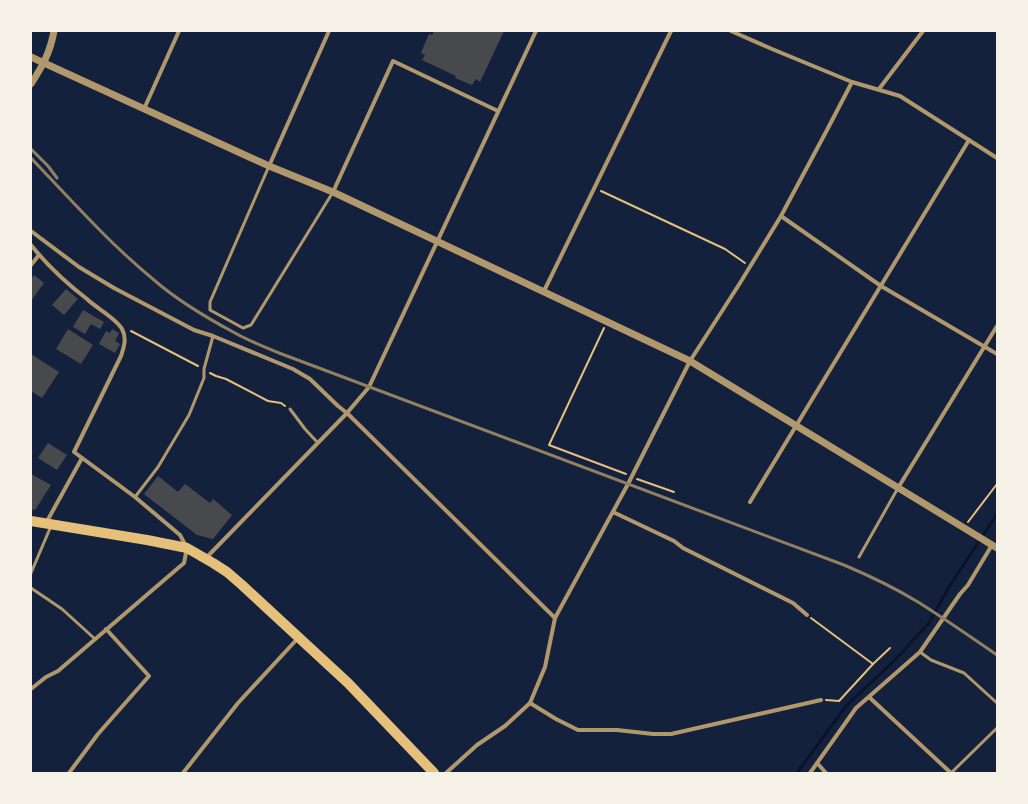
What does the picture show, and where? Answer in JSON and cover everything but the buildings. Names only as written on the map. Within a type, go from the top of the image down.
[{"type":"highway","points":[[31,521],[148,540],[187,548],[206,558],[227,572],[242,585],[348,683],[434,773]]},
{"type":"street","points":[[31,84],[49,52],[54,31]]},
{"type":"street","points":[[144,109],[179,31]]},
{"type":"street","points":[[269,166],[328,31]]},
{"type":"street","points":[[206,558],[347,413],[369,387],[536,31]]},
{"type":"street","points":[[544,291],[671,31]]},
{"type":"street","points":[[731,31],[852,82],[900,96],[997,158]]},
{"type":"street","points":[[879,89],[923,31]]},
{"type":"street","points":[[31,57],[269,166],[333,192],[690,361],[992,545],[968,585],[960,594],[920,652],[856,708],[810,773]]},
{"type":"street","points":[[333,192],[393,61],[498,111]]},
{"type":"street","points":[[446,773],[477,745],[505,726],[530,703],[545,667],[554,618],[613,512],[690,361],[781,216],[828,130],[852,82]]},
{"type":"street","points":[[750,502],[969,140]]},
{"type":"street","points":[[781,216],[881,286],[997,354]]},
{"type":"street","points":[[31,231],[79,267],[114,288],[194,330],[213,336],[293,369],[310,379],[347,413],[554,618]]},
{"type":"street","points":[[31,245],[53,270],[87,300],[116,322],[122,328],[125,337],[121,356],[74,452],[135,497],[180,535],[187,548],[184,562],[58,671],[46,677],[31,689]]},
{"type":"street","points":[[31,265],[39,255]]},
{"type":"street","points":[[898,488],[997,326]]},
{"type":"street","points":[[48,524],[82,458]]},
{"type":"street","points":[[613,512],[674,540],[683,548],[794,603],[807,615]]},
{"type":"street","points":[[69,773],[98,734],[149,676],[106,629]]},
{"type":"street","points":[[183,773],[238,703],[299,637]]},
{"type":"street","points":[[868,697],[951,773]]},
{"type":"street","points":[[530,703],[578,730],[617,730],[653,734],[671,734],[821,700]]},
{"type":"street","points":[[817,763],[826,773]]},
{"type":"lane","points":[[269,166],[210,302],[210,310],[243,328],[251,325],[333,192]]},
{"type":"lane","points":[[135,497],[158,467],[189,415],[204,378],[204,369],[213,336]]},
{"type":"lane","points":[[290,409],[305,429],[318,442]]},
{"type":"lane","points":[[859,557],[898,488]]},
{"type":"lane","points":[[31,573],[48,524]]},
{"type":"lane","points":[[31,588],[62,609],[95,638]]},
{"type":"lane","points":[[920,652],[931,660],[964,673],[997,703]]},
{"type":"lane","points":[[951,773],[997,728]]},
{"type":"path","points":[[594,188],[725,249],[750,266]]},
{"type":"path","points":[[607,322],[549,445],[674,492]]},
{"type":"path","points":[[963,527],[997,484]]},
{"type":"path","points":[[807,615],[873,664]]},
{"type":"path","points":[[821,700],[839,701],[890,648]]},
{"type":"waterway","points":[[797,773],[846,706],[895,660],[929,623],[949,587],[997,514]]},
{"type":"railway","points":[[31,149],[48,166],[57,178]]},
{"type":"railway","points":[[31,158],[137,266],[193,309],[240,336],[279,353],[863,573],[918,602],[997,655]]}]
